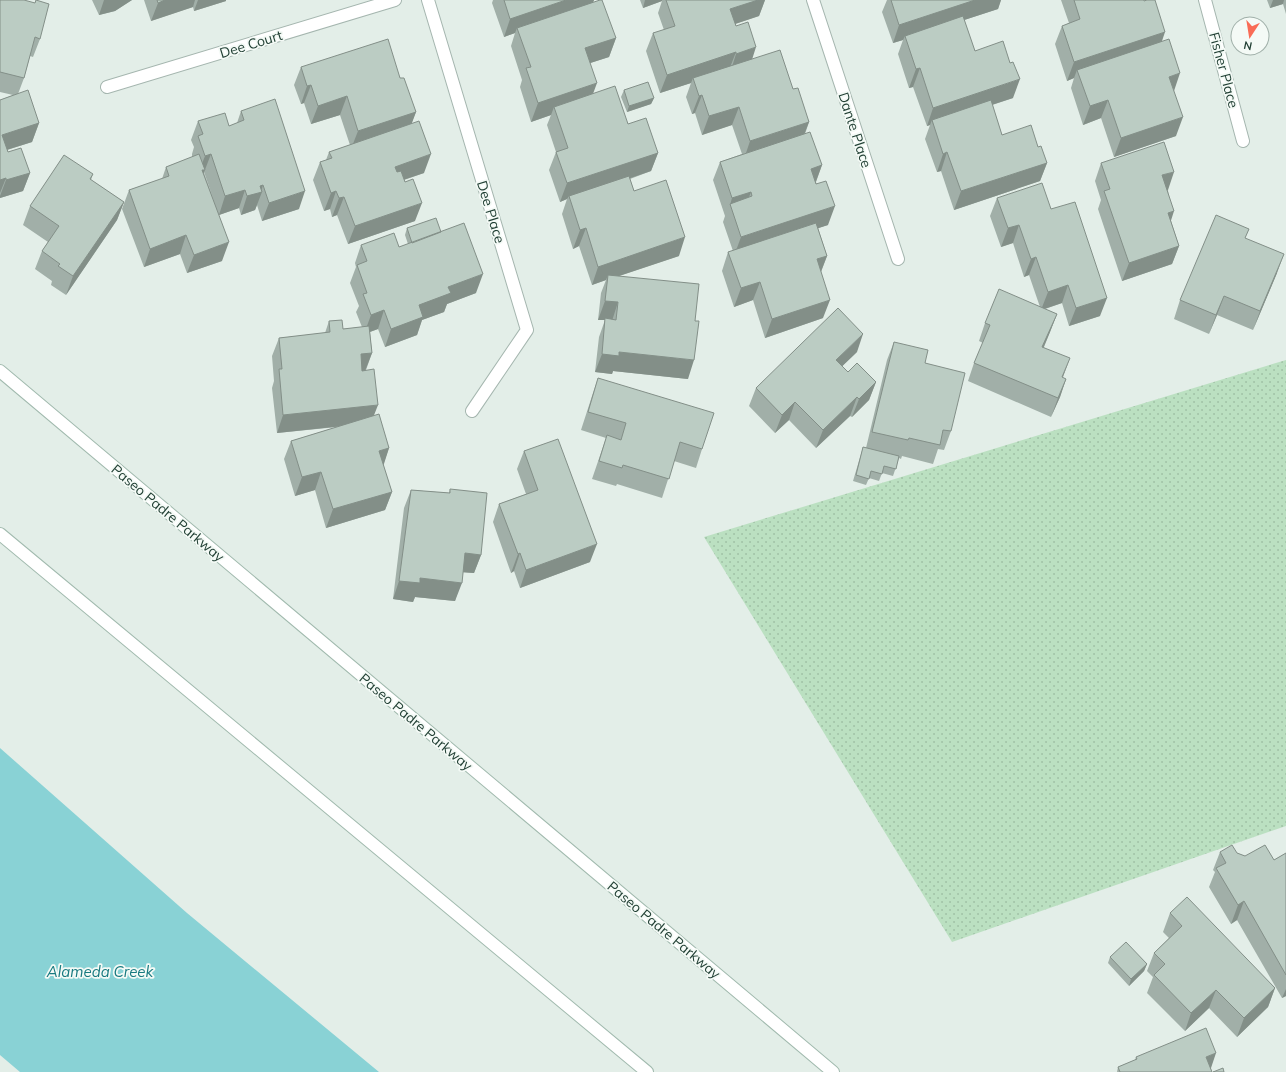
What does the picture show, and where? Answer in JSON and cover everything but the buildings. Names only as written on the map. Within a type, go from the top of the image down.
[{"type":"main road","name":"Dee Court","points":[[107,87],[395,0]]},
{"type":"main road","name":"Dee Place","points":[[428,0],[527,330],[472,410]]},
{"type":"main road","name":"Dante Place","points":[[814,0],[898,259]]},
{"type":"main road","name":"Fisher Place","points":[[1205,0],[1243,141]]},
{"type":"main road","name":"Paseo Padre Parkway","points":[[0,371],[833,1072]]},
{"type":"main road","points":[[0,534],[647,1072]]},
{"type":"green space","points":[[1286,360],[1286,826],[952,942],[704,537]]},
{"type":"water","name":"Alameda Creek","points":[[0,748],[187,913],[379,1072],[20,1072],[0,1055]]}]
